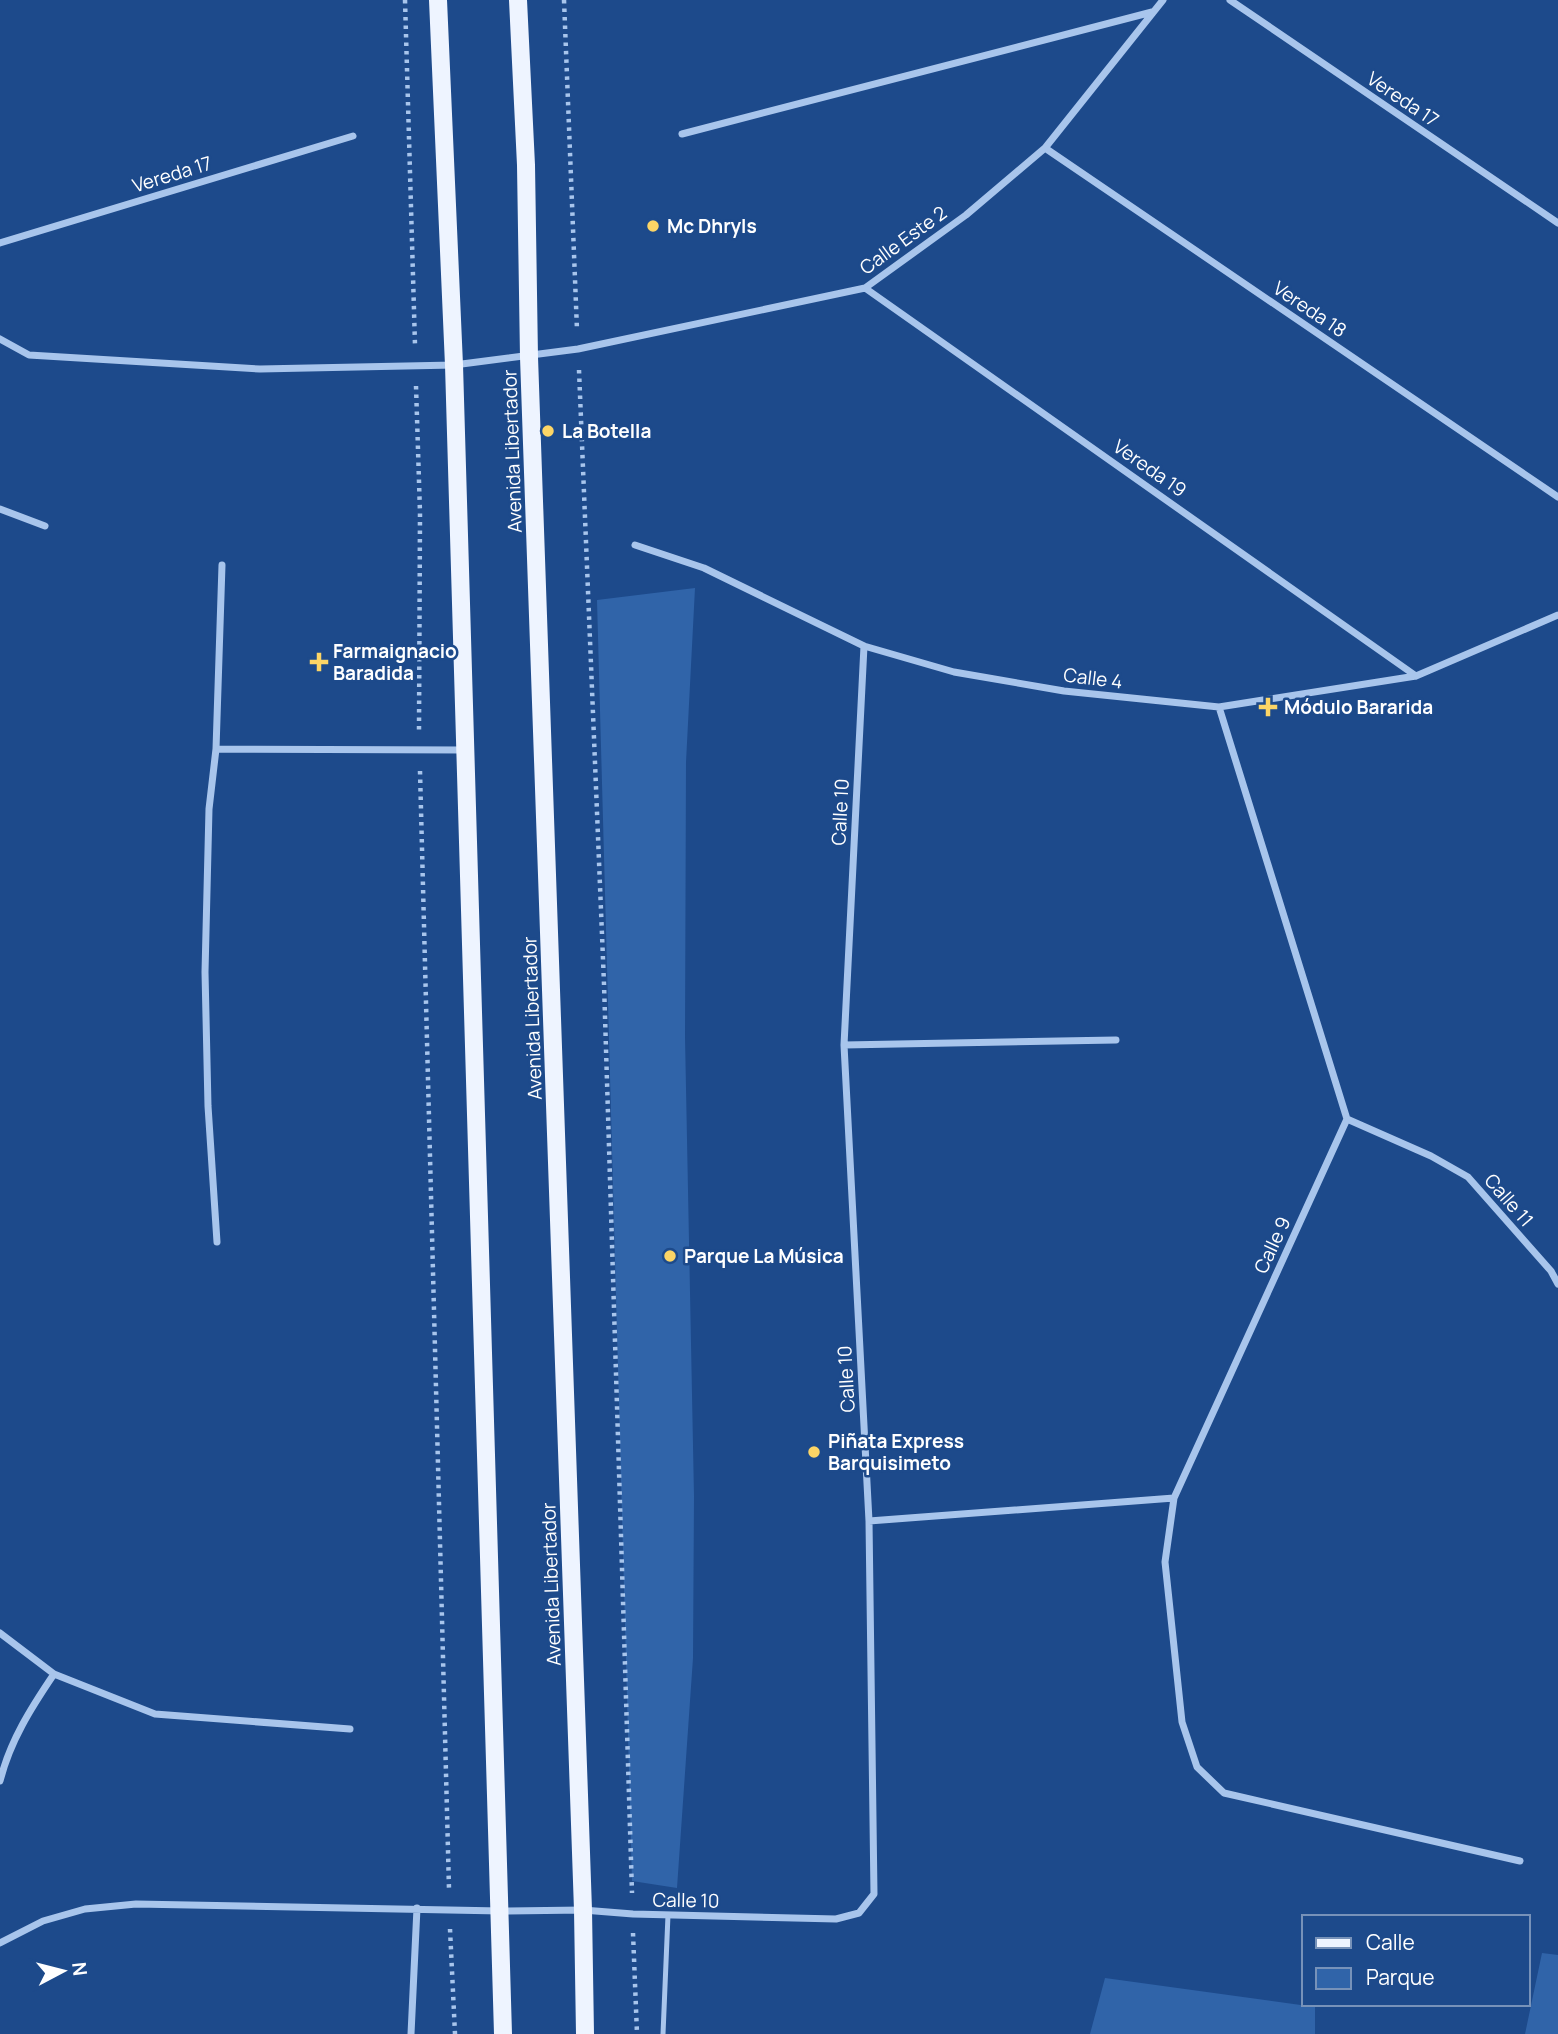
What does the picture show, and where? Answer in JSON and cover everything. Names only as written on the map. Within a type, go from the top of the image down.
[{"type":"main road","points":[[438,0],[454,365],[503,2034]]},
{"type":"main road","name":"Avenida Libertador","points":[[518,0],[526,165],[529,357],[583,1910],[585,2034]]},
{"type":"street","name":"Calle Este 2","points":[[0,339],[29,355],[260,369],[454,365],[578,349],[865,288],[966,215],[1045,148],[1163,0]]},
{"type":"street","name":"Vereda 17","points":[[1230,0],[1558,223]]},
{"type":"street","points":[[682,134],[1153,12]]},
{"type":"street","name":"Vereda 17","points":[[0,243],[353,136]]},
{"type":"street","name":"Vereda 18","points":[[1045,148],[1558,497]]},
{"type":"street","name":"Vereda 19","points":[[865,288],[1416,676]]},
{"type":"street","points":[[0,509],[45,526]]},
{"type":"street","name":"Calle 4","points":[[635,545],[704,568],[864,646],[954,672],[1064,691],[1219,707],[1416,676],[1558,615]]},
{"type":"street","points":[[217,1242],[208,1106],[205,972],[209,809],[216,749],[222,565]]},
{"type":"street","name":"Calle 10","points":[[0,1943],[43,1920],[85,1909],[136,1904],[583,1910],[633,1914],[836,1919],[859,1913],[874,1894],[869,1521],[844,1045],[864,646]]},
{"type":"street","points":[[1219,707],[1347,1119]]},
{"type":"street","points":[[216,749],[465,750]]},
{"type":"street","points":[[844,1045],[1116,1040]]},
{"type":"street","name":"Calle 11","points":[[1347,1119],[1430,1156],[1468,1177],[1551,1271],[1558,1284]]},
{"type":"street","name":"Calle 9","points":[[1347,1119],[1174,1498],[1165,1562],[1182,1722],[1197,1767],[1224,1793],[1520,1861]]},
{"type":"street","points":[[869,1521],[1174,1498]]},
{"type":"street","points":[[0,1633],[54,1674],[155,1714],[350,1729]]},
{"type":"street","points":[[0,1781],[5,1759],[22,1723],[54,1674]]},
{"type":"street","points":[[411,2034],[417,1908]]},
{"type":"lane","points":[[663,2034],[668,1915]]},
{"type":"path","points":[[405,0],[420,513],[419,750],[455,2034]]},
{"type":"path","points":[[564,0],[604,984],[638,2034]]},
{"type":"green space","points":[[695,588],[686,762],[685,1037],[694,1496],[693,1658],[677,1888],[632,1881],[597,600]]},
{"type":"green space","points":[[1542,1953],[1558,1955],[1558,2034],[1525,2034]]},
{"type":"green space","points":[[1105,1978],[1315,2007],[1315,2034],[1090,2034]]},
{"type":"place","name":"Mc Dhryls","points":[[653,226]]},
{"type":"place","name":"La Botella","points":[[548,431]]},
{"type":"place","name":"Farmaignacio Baradida","points":[[319,662]]},
{"type":"place","name":"Módulo Bararida","points":[[1268,707]]},
{"type":"place","name":"Parque La Música","points":[[670,1256]]},
{"type":"place","name":"Piñata Express Barquisimeto","points":[[814,1452]]}]
